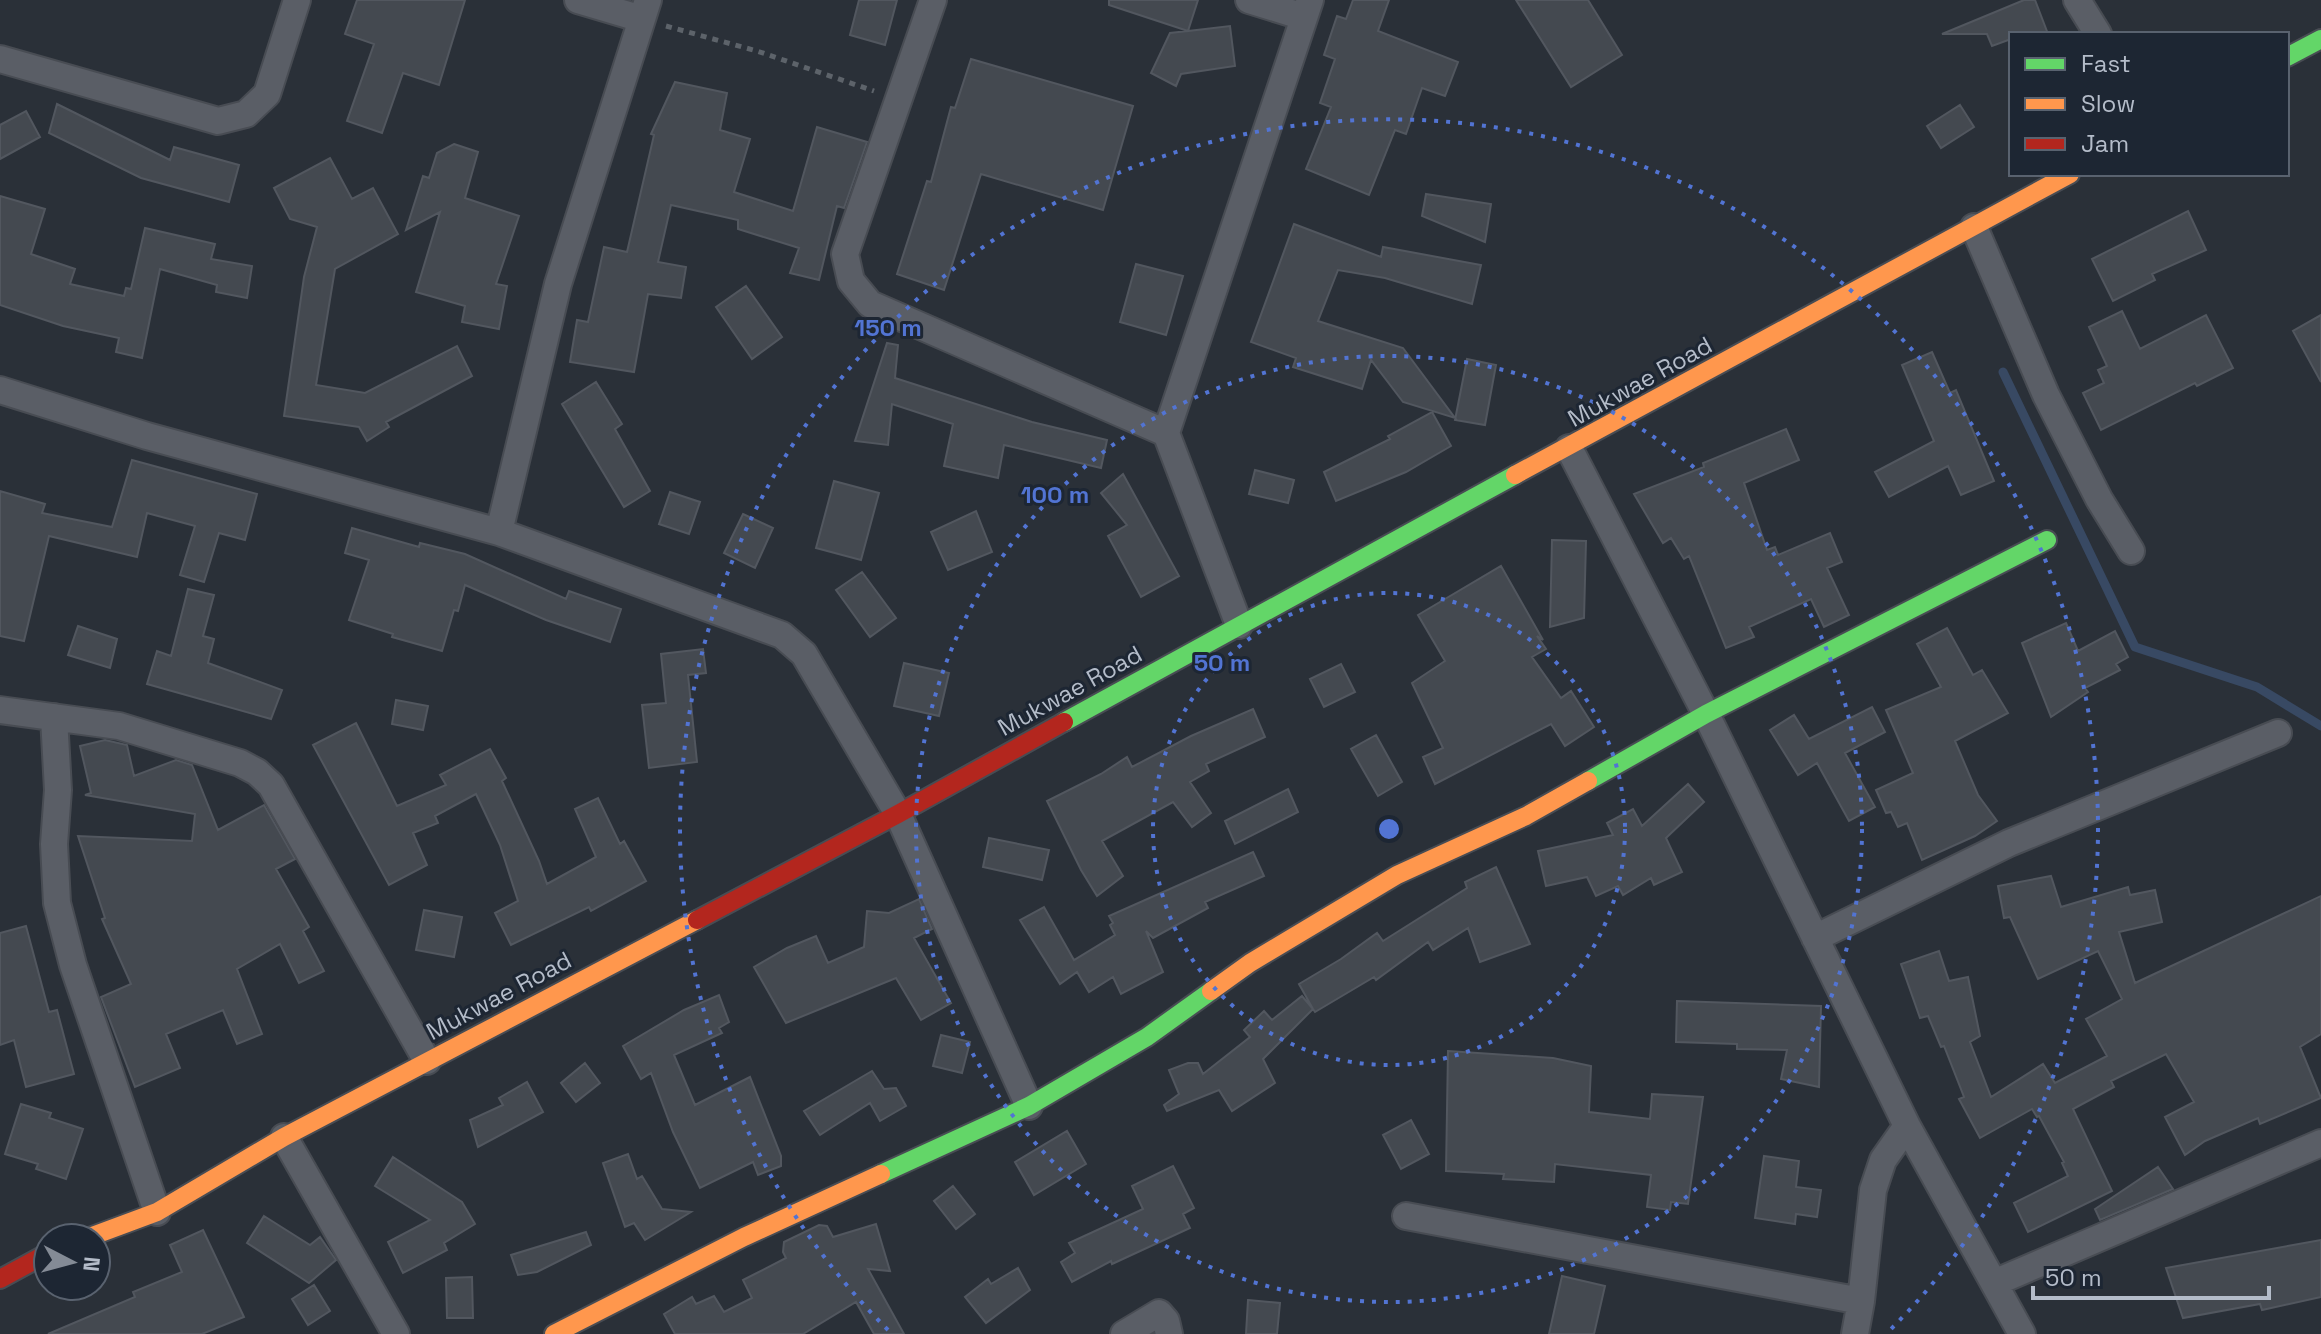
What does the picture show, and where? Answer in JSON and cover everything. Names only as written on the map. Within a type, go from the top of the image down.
[{"type":"street","points":[[0,59],[218,121],[246,114],[267,94],[297,0]]},
{"type":"street","points":[[499,532],[558,284],[645,10],[578,0]]},
{"type":"street","points":[[933,0],[845,254],[851,281],[870,304],[1166,433]]},
{"type":"street","points":[[1239,625],[1166,433],[1307,8],[1249,0]]},
{"type":"street","points":[[2077,0],[2097,32]]},
{"type":"street","points":[[2289,56],[2321,39]]},
{"type":"street","name":"Mukwae Road","points":[[112,1229],[157,1212],[284,1137],[898,814],[1239,625],[2066,176]]},
{"type":"street","points":[[1974,227],[2046,395],[2099,499],[2131,551]]},
{"type":"street","points":[[0,390],[147,436],[499,532],[782,635],[804,654],[898,814],[1029,1106]]},
{"type":"street","points":[[1569,448],[1706,714],[1907,1126],[2022,1334]]},
{"type":"street","points":[[554,1334],[744,1237],[1029,1106],[1147,1037],[1250,963],[1397,875],[1526,816],[1706,714],[2047,540]]},
{"type":"street","points":[[0,710],[119,726],[240,763],[257,772],[271,785],[427,1061]]},
{"type":"street","points":[[54,717],[58,790],[54,844],[57,903],[73,965],[157,1212]]},
{"type":"street","points":[[1815,938],[2009,843],[2278,733]]},
{"type":"street","points":[[1855,1334],[1873,1190],[1883,1160],[1907,1126]]},
{"type":"street","points":[[284,1137],[396,1334]]},
{"type":"street","points":[[1994,1283],[2321,1143]]},
{"type":"street","points":[[1406,1216],[1861,1301]]},
{"type":"street","points":[[0,1279],[32,1262]]},
{"type":"street","points":[[1124,1334],[1159,1313],[1166,1321],[1169,1334]]},
{"type":"path","points":[[645,10],[898,99]]},
{"type":"building","points":[[357,0],[465,0],[439,85],[403,73],[382,133],[347,121],[374,44],[345,34]]},
{"type":"building","points":[[859,0],[897,0],[885,45],[850,35]]},
{"type":"building","points":[[1109,0],[1198,0],[1188,31],[1109,5]]},
{"type":"building","points":[[1353,0],[1389,0],[1378,31],[1458,62],[1445,96],[1422,88],[1406,134],[1395,130],[1369,195],[1306,169],[1331,107],[1320,103],[1335,59],[1324,55],[1337,16],[1346,19]]},
{"type":"building","points":[[1516,0],[1588,0],[1622,55],[1571,87]]},
{"type":"building","points":[[2024,0],[2035,0],[2047,32],[2009,32],[2009,40],[1992,46],[1987,34],[1942,34]]},
{"type":"building","points":[[1230,26],[1235,66],[1181,74],[1176,86],[1151,73],[1170,33]]},
{"type":"building","points":[[971,59],[1133,106],[1103,210],[981,174],[944,290],[897,274],[927,181],[931,182],[951,107],[955,108]]},
{"type":"building","points":[[675,82],[727,93],[720,130],[750,139],[734,192],[793,211],[817,127],[867,142],[844,208],[837,206],[819,280],[790,273],[799,248],[738,229],[738,220],[671,205],[658,262],[686,267],[681,298],[648,294],[634,372],[570,362],[577,320],[588,322],[604,247],[627,252],[654,135],[651,134]]},
{"type":"building","points":[[57,104],[170,160],[174,147],[239,165],[229,202],[141,178],[49,133]]},
{"type":"building","points":[[1960,105],[1974,127],[1941,148],[1927,126]]},
{"type":"building","points":[[26,111],[40,137],[0,159],[0,125]]},
{"type":"building","points":[[454,144],[478,152],[465,198],[519,216],[496,284],[507,286],[499,329],[462,322],[465,306],[416,292],[440,212],[406,230],[423,176],[429,178],[437,153]]},
{"type":"building","points":[[330,158],[352,199],[373,188],[398,234],[335,269],[316,385],[365,393],[457,346],[472,376],[386,422],[389,427],[367,441],[359,427],[284,416],[304,277],[317,227],[290,219],[274,188]]},
{"type":"building","points":[[1426,194],[1491,204],[1485,242],[1422,216]]},
{"type":"building","points":[[0,196],[45,209],[31,254],[75,269],[70,284],[124,296],[126,288],[131,289],[145,228],[215,244],[211,259],[252,266],[247,298],[216,292],[217,285],[160,269],[142,358],[116,352],[119,338],[63,326],[0,305]]},
{"type":"building","points":[[2188,211],[2206,250],[2152,274],[2155,280],[2113,301],[2092,259]]},
{"type":"building","points":[[1294,224],[1381,257],[1383,247],[1481,265],[1472,304],[1385,278],[1338,270],[1318,321],[1403,348],[1455,418],[1403,402],[1371,360],[1362,389],[1293,367],[1296,358],[1251,342]]},
{"type":"building","points":[[1136,264],[1183,276],[1166,335],[1120,322]]},
{"type":"building","points":[[746,286],[782,337],[752,359],[716,307]]},
{"type":"building","points":[[2122,311],[2140,349],[2206,315],[2233,368],[2197,386],[2195,383],[2101,430],[2083,393],[2104,383],[2098,370],[2107,366],[2089,327]]},
{"type":"building","points":[[2321,315],[2321,382],[2293,331]]},
{"type":"building","points":[[887,343],[898,345],[895,378],[1032,422],[1107,440],[1101,468],[1004,445],[998,478],[944,466],[953,424],[892,404],[888,445],[855,441]]},
{"type":"building","points":[[1932,352],[1950,393],[1956,390],[1994,481],[1961,495],[1948,466],[1889,497],[1875,472],[1934,441],[1902,365]]},
{"type":"building","points":[[1467,359],[1496,365],[1485,425],[1455,420]]},
{"type":"building","points":[[596,382],[622,424],[615,429],[650,491],[624,507],[562,404]]},
{"type":"building","points":[[1432,412],[1451,446],[1406,472],[1336,501],[1324,472],[1390,439],[1388,436]]},
{"type":"building","points":[[1786,429],[1799,460],[1744,483],[1767,550],[1775,547],[1778,555],[1830,533],[1842,562],[1827,568],[1849,615],[1824,627],[1811,599],[1749,627],[1754,637],[1726,648],[1689,556],[1684,559],[1671,538],[1663,543],[1634,494],[1704,467],[1703,463]]},
{"type":"building","points":[[132,460],[257,494],[245,540],[219,533],[204,582],[180,575],[195,526],[147,513],[137,557],[49,536],[24,641],[0,636],[0,491],[45,504],[42,513],[112,527]]},
{"type":"building","points":[[1255,470],[1294,480],[1288,503],[1249,494]]},
{"type":"building","points":[[1123,474],[1179,576],[1141,597],[1108,536],[1127,525],[1101,493]]},
{"type":"building","points":[[834,481],[879,493],[861,560],[816,548]]},
{"type":"building","points":[[670,492],[700,502],[689,534],[659,524]]},
{"type":"building","points":[[976,511],[992,552],[948,570],[931,532]]},
{"type":"building","points":[[743,514],[773,528],[755,568],[724,553]]},
{"type":"building","points":[[352,528],[419,547],[420,543],[465,554],[566,599],[569,591],[621,609],[610,642],[546,620],[465,585],[442,651],[392,637],[393,634],[349,620],[369,560],[345,553]]},
{"type":"building","points":[[1552,540],[1586,541],[1584,618],[1550,627]]},
{"type":"building","points":[[1501,566],[1543,640],[1537,636],[1546,649],[1532,657],[1561,698],[1571,691],[1594,727],[1565,746],[1551,724],[1435,784],[1423,757],[1443,748],[1412,683],[1445,661],[1418,615]]},
{"type":"building","points":[[862,572],[896,618],[870,637],[836,590]]},
{"type":"building","points":[[188,589],[214,595],[203,636],[214,639],[208,663],[282,690],[271,719],[147,684],[157,651],[171,656]]},
{"type":"building","points":[[2066,623],[2078,651],[2115,631],[2128,657],[2116,664],[2120,670],[2085,688],[2088,692],[2051,717],[2022,643]]},
{"type":"building","points":[[78,626],[117,639],[110,668],[68,655]]},
{"type":"building","points":[[1947,628],[1973,675],[1982,670],[2008,713],[1955,741],[1978,795],[1997,821],[1975,836],[1922,860],[1907,823],[1898,827],[1891,812],[1886,813],[1876,790],[1913,773],[1886,710],[1941,687],[1917,644]]},
{"type":"building","points":[[703,649],[706,673],[688,675],[697,762],[649,768],[642,705],[666,703],[661,654]]},
{"type":"building","points":[[904,663],[949,673],[939,716],[894,706]]},
{"type":"building","points":[[1341,664],[1355,692],[1324,707],[1310,679]]},
{"type":"building","points":[[396,700],[428,706],[423,730],[392,724]]},
{"type":"building","points":[[1872,707],[1885,732],[1845,753],[1875,807],[1849,821],[1817,763],[1798,775],[1770,730],[1794,715],[1809,739]]},
{"type":"building","points":[[1253,709],[1265,737],[1206,764],[1209,771],[1190,782],[1211,813],[1192,827],[1173,802],[1102,841],[1123,876],[1097,896],[1047,801],[1127,757],[1132,767],[1191,736]]},
{"type":"building","points":[[356,723],[397,806],[446,785],[440,775],[490,749],[506,778],[502,781],[547,884],[596,857],[575,809],[598,798],[620,844],[624,841],[646,881],[591,911],[589,907],[511,945],[495,913],[518,901],[500,845],[476,794],[435,816],[438,823],[413,833],[427,865],[389,885],[313,745]]},
{"type":"building","points":[[1376,735],[1402,782],[1378,796],[1351,749]]},
{"type":"building","points":[[105,740],[127,745],[134,776],[176,760],[192,765],[218,830],[264,805],[295,859],[276,869],[309,927],[303,931],[324,971],[299,983],[280,944],[237,969],[262,1034],[237,1044],[223,1010],[166,1034],[180,1068],[135,1087],[101,997],[131,984],[102,919],[105,918],[78,836],[192,841],[195,814],[85,795],[91,793],[80,746]]},
{"type":"building","points":[[1688,784],[1704,802],[1666,838],[1682,872],[1654,885],[1651,878],[1623,895],[1618,886],[1596,896],[1587,877],[1546,886],[1538,851],[1613,835],[1607,823],[1633,809],[1642,826]]},
{"type":"building","points":[[1288,789],[1298,812],[1235,844],[1225,821]]},
{"type":"building","points":[[989,838],[1049,850],[1042,880],[983,867]]},
{"type":"building","points":[[1253,852],[1264,876],[1205,902],[1208,908],[1153,938],[1146,931],[1163,972],[1121,994],[1113,977],[1089,992],[1077,972],[1060,984],[1020,920],[1044,907],[1074,960],[1115,935],[1109,916]]},
{"type":"building","points":[[1496,867],[1530,944],[1480,962],[1468,928],[1433,950],[1428,942],[1376,980],[1374,977],[1315,1012],[1299,984],[1377,933],[1383,941],[1467,888],[1465,882]]},
{"type":"building","points":[[2051,876],[2061,907],[2128,887],[2130,895],[2155,890],[2162,922],[2119,932],[2135,983],[2321,896],[2321,1034],[2300,1047],[2321,1098],[2260,1124],[2258,1118],[2205,1141],[2185,1155],[2165,1117],[2194,1102],[2166,1054],[2111,1081],[2114,1087],[2073,1109],[2112,1191],[2028,1232],[2014,1203],[2068,1176],[2064,1162],[2032,1109],[1980,1138],[1959,1099],[1964,1097],[1944,1046],[1941,1047],[1928,1016],[1920,1018],[1901,964],[1939,951],[1949,981],[1968,977],[1980,1036],[1970,1042],[1991,1097],[2043,1064],[2055,1083],[2107,1056],[2086,1019],[2122,999],[2098,951],[2038,979],[2010,917],[2004,918],[1998,886]]},
{"type":"building","points":[[919,899],[932,929],[914,938],[951,1003],[921,1020],[896,978],[786,1023],[754,967],[816,936],[828,963],[864,947],[867,911],[889,913]]},
{"type":"building","points":[[424,910],[462,917],[454,957],[416,950]]},
{"type":"building","points":[[26,926],[49,1012],[57,1010],[74,1074],[26,1087],[14,1040],[0,1045],[0,933]]},
{"type":"building","points":[[719,995],[729,1022],[719,1028],[722,1033],[674,1055],[695,1105],[750,1077],[781,1156],[781,1166],[758,1175],[753,1162],[700,1188],[673,1132],[651,1073],[641,1079],[623,1046],[684,1010]]},
{"type":"building","points":[[1302,996],[1313,1009],[1263,1059],[1275,1083],[1232,1111],[1219,1090],[1167,1111],[1164,1105],[1179,1094],[1169,1070],[1198,1063],[1203,1074],[1250,1037],[1244,1030],[1264,1011],[1272,1020]]},
{"type":"building","points":[[1677,1001],[1821,1006],[1819,1087],[1781,1079],[1787,1050],[1737,1049],[1737,1044],[1676,1042]]},
{"type":"building","points":[[941,1035],[970,1042],[962,1073],[933,1066]]},
{"type":"building","points":[[1448,1051],[1553,1058],[1591,1066],[1589,1112],[1650,1119],[1652,1094],[1703,1097],[1688,1204],[1671,1202],[1670,1210],[1647,1207],[1651,1175],[1555,1164],[1554,1182],[1503,1179],[1504,1174],[1446,1171]]},
{"type":"building","points":[[585,1063],[600,1083],[576,1102],[561,1083]]},
{"type":"building","points":[[872,1071],[884,1089],[896,1088],[906,1106],[880,1121],[870,1103],[820,1135],[804,1111]]},
{"type":"building","points":[[527,1082],[543,1112],[478,1147],[470,1120],[503,1105],[499,1098]]},
{"type":"building","points":[[21,1104],[51,1113],[49,1118],[83,1129],[66,1179],[36,1169],[38,1164],[5,1154]]},
{"type":"building","points":[[1411,1120],[1429,1154],[1401,1169],[1383,1135]]},
{"type":"building","points":[[1067,1131],[1086,1164],[1034,1195],[1015,1162]]},
{"type":"building","points":[[628,1154],[637,1179],[642,1176],[662,1209],[691,1212],[645,1240],[634,1223],[625,1227],[603,1163]]},
{"type":"building","points":[[1764,1156],[1799,1161],[1796,1187],[1821,1190],[1817,1217],[1796,1214],[1795,1224],[1755,1218]]},
{"type":"building","points":[[393,1157],[462,1202],[475,1224],[444,1243],[447,1250],[403,1273],[388,1242],[430,1220],[375,1186]]},
{"type":"building","points":[[1173,1166],[1194,1208],[1183,1214],[1190,1228],[1112,1264],[1111,1261],[1072,1282],[1061,1262],[1075,1253],[1069,1243],[1143,1209],[1132,1186]]},
{"type":"building","points":[[2158,1167],[2173,1189],[2100,1220],[2095,1209]]},
{"type":"building","points":[[953,1186],[975,1214],[956,1229],[934,1201]]},
{"type":"building","points":[[264,1216],[310,1245],[320,1237],[336,1260],[309,1283],[247,1243]]},
{"type":"building","points":[[876,1224],[890,1271],[868,1269],[904,1334],[874,1334],[856,1302],[803,1334],[675,1334],[664,1314],[692,1297],[696,1304],[714,1296],[724,1312],[752,1298],[743,1280],[786,1258],[784,1242],[819,1225],[827,1226],[833,1237]]},
{"type":"building","points":[[203,1230],[244,1317],[202,1334],[48,1334],[135,1297],[133,1292],[182,1272],[170,1245]]},
{"type":"building","points":[[586,1232],[591,1245],[537,1272],[518,1275],[511,1255]]},
{"type":"building","points":[[2321,1240],[2321,1297],[2262,1310],[2260,1304],[2183,1318],[2166,1268]]},
{"type":"building","points":[[1018,1268],[1030,1290],[986,1323],[965,1297],[988,1279],[991,1284]]},
{"type":"building","points":[[1562,1276],[1605,1286],[1594,1334],[1549,1334]]},
{"type":"building","points":[[472,1277],[473,1318],[447,1318],[446,1278]]},
{"type":"building","points":[[314,1285],[330,1311],[308,1325],[292,1299]]},
{"type":"building","points":[[1248,1300],[1280,1303],[1277,1334],[1246,1334]]},
{"type":"waterway","points":[[2003,372],[2135,647],[2257,687],[2321,726]]},
{"type":"traffic: fast","points":[[2289,56],[2321,39]]},
{"type":"traffic: fast","points":[[1064,722],[1515,475]]},
{"type":"traffic: fast","points":[[1588,781],[1706,714],[2047,540]]},
{"type":"traffic: fast","points":[[881,1174],[1029,1106],[1147,1037],[1211,991]]},
{"type":"traffic: slow","points":[[1515,475],[2066,176]]},
{"type":"traffic: slow","points":[[1211,991],[1250,963],[1397,875],[1526,816],[1588,781]]},
{"type":"traffic: slow","points":[[112,1229],[157,1212],[284,1137],[697,920]]},
{"type":"traffic: slow","points":[[554,1334],[744,1237],[881,1174]]},
{"type":"traffic: jam","points":[[697,920],[1064,722]]},
{"type":"traffic: jam","points":[[0,1279],[32,1262]]}]
